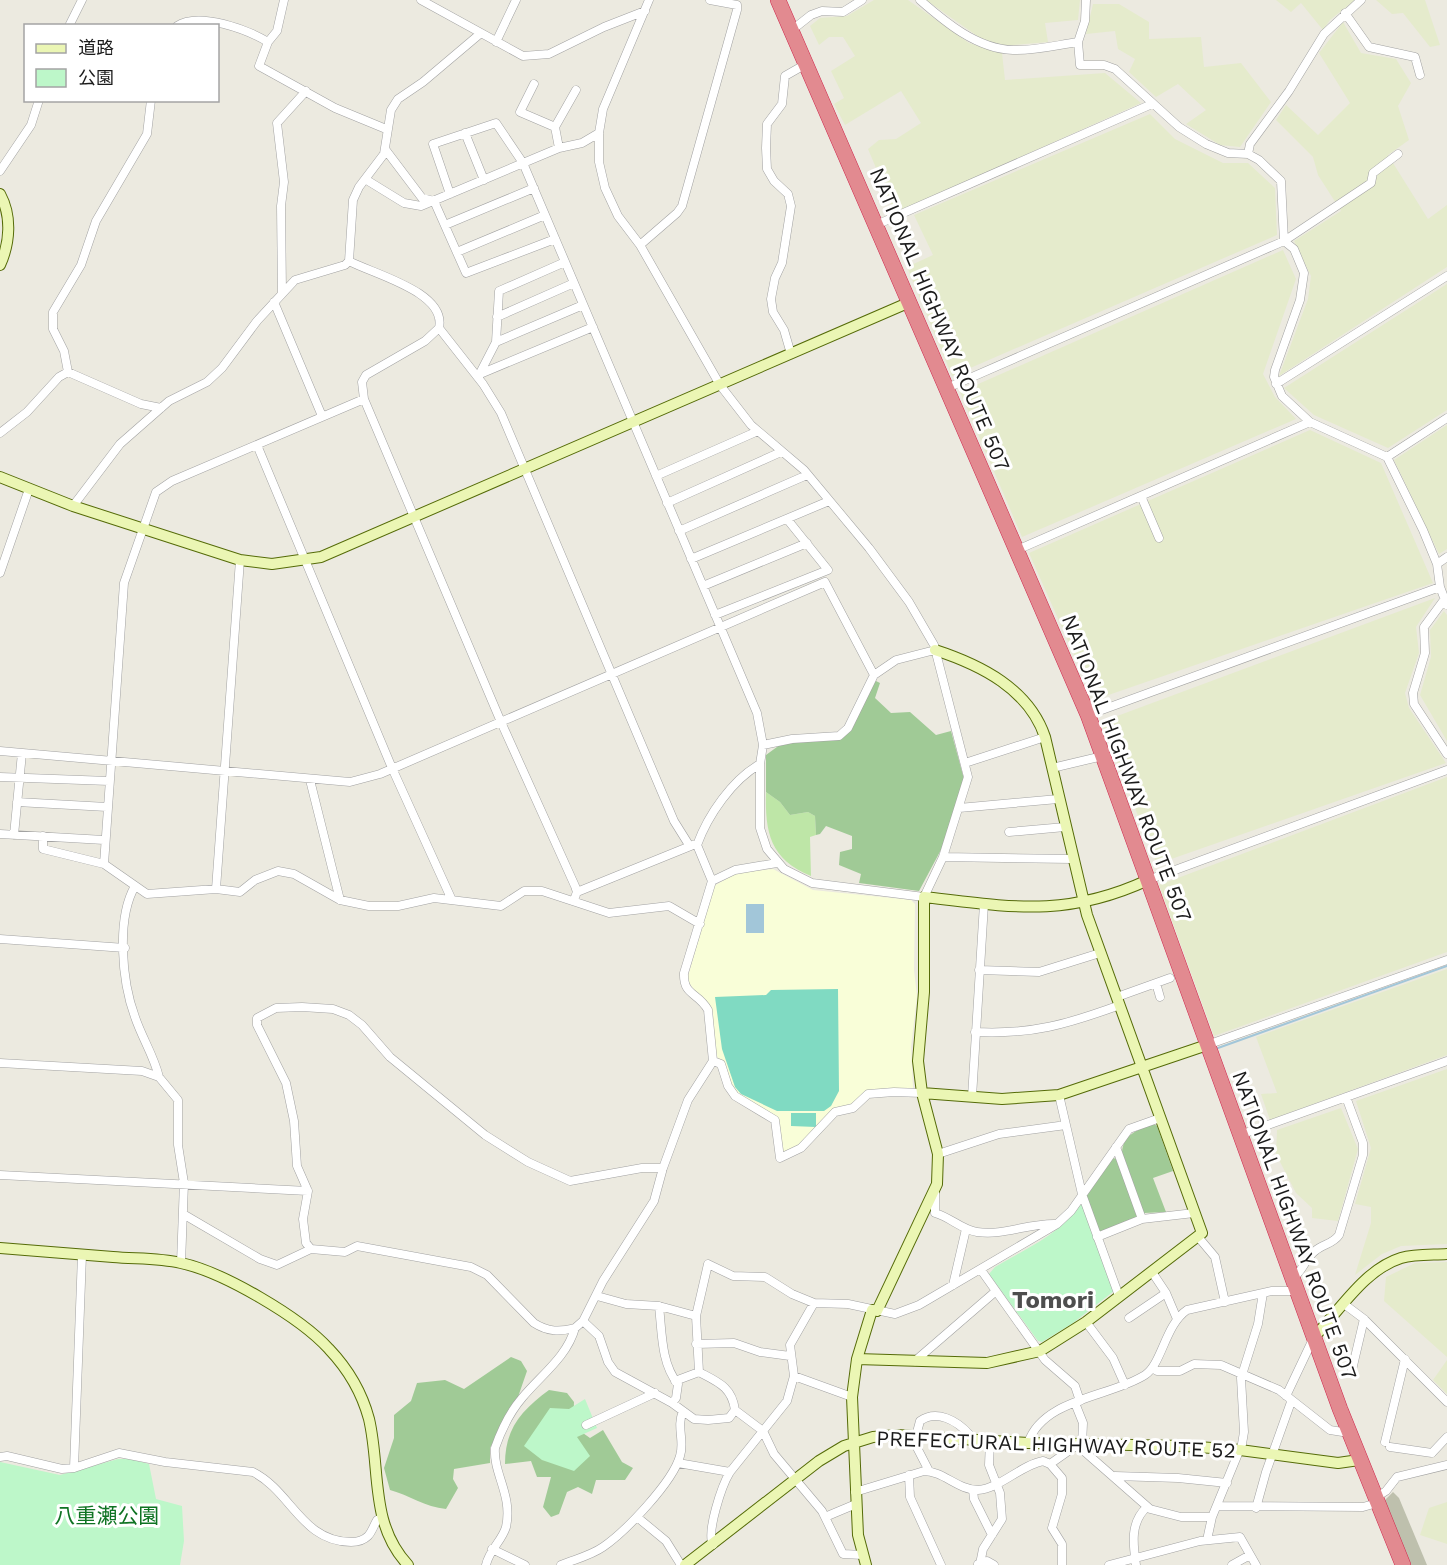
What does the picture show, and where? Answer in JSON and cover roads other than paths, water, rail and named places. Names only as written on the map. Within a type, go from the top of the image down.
[{"type":"highway","name":"NATIONAL HIGHWAY ROUTE 507","points":[[778,0],[1088,715],[1359,1460],[1403,1565]]},
{"type":"street","points":[[70,24],[82,0]]},
{"type":"street","points":[[284,0],[277,31],[268,42],[259,66],[364,121],[386,129]]},
{"type":"street","points":[[421,0],[523,56],[539,57],[645,11]]},
{"type":"street","points":[[496,42],[516,0]]},
{"type":"street","points":[[649,0],[603,109],[599,133],[599,162],[605,188],[618,216],[640,245],[720,385],[758,431],[807,475],[909,602],[935,650],[965,763],[968,777],[959,808],[943,857],[924,897],[924,992],[918,1061],[922,1093],[938,1154],[935,1213],[947,1217],[966,1229],[995,1233],[1038,1224],[1057,1224]]},
{"type":"street","points":[[640,245],[682,206],[737,10],[737,5],[710,0]]},
{"type":"street","points":[[792,30],[811,15],[822,11],[843,12],[862,0]]},
{"type":"street","points":[[920,0],[957,28],[997,49],[1015,50],[1078,42]]},
{"type":"street","points":[[1086,0],[1085,21],[1078,42],[1080,65],[1104,65],[1114,69],[1179,127],[1206,144],[1228,153],[1248,154],[1259,160],[1281,181],[1284,241],[1293,249],[1304,273],[1300,300],[1275,370],[1276,384],[1282,396],[1310,422],[1387,457],[1437,564],[1445,603],[1424,627],[1425,653],[1413,693],[1414,704],[1447,754]]},
{"type":"street","points":[[1248,154],[1250,144],[1289,91],[1324,34],[1361,0]]},
{"type":"street","points":[[1345,13],[1364,44],[1375,49],[1415,57],[1420,75]]},
{"type":"street","points":[[184,24],[212,22],[236,26],[268,42]]},
{"type":"street","points":[[73,506],[120,444],[161,408],[207,382],[222,368],[274,302],[300,277],[345,265],[349,261],[353,200],[365,179],[380,161],[385,148],[386,129],[391,110],[399,99],[481,33]]},
{"type":"street","points":[[791,354],[784,330],[773,312],[771,299],[775,278],[783,263],[791,206],[788,194],[774,181],[767,169],[767,124],[782,104],[785,76],[806,64]]},
{"type":"street","points":[[534,84],[520,112],[555,127]]},
{"type":"street","points":[[559,148],[555,127],[576,90]]},
{"type":"street","points":[[282,293],[283,160],[277,138],[277,123],[306,91]]},
{"type":"street","points":[[0,171],[15,152],[31,125],[38,102]]},
{"type":"street","points":[[68,372],[64,351],[53,329],[53,312],[81,265],[96,221],[144,141],[151,116],[151,102]]},
{"type":"street","points":[[876,225],[1152,104]]},
{"type":"street","points":[[450,194],[433,144],[496,123],[523,163],[757,713],[763,745],[760,764],[760,828],[767,849],[777,863],[792,875],[812,883],[1034,909],[1083,903],[1447,770]]},
{"type":"street","points":[[465,133],[484,180]]},
{"type":"street","points":[[365,179],[413,207],[434,201],[559,148],[582,143],[599,133]]},
{"type":"street","points":[[385,148],[422,198],[434,201]]},
{"type":"street","points":[[947,388],[1284,241],[1371,183],[1373,173],[1398,154]]},
{"type":"street","points":[[445,225],[534,188]]},
{"type":"street","points":[[0,194],[8,214],[8,237],[0,265]]},
{"type":"street","points":[[434,201],[466,273],[555,239]]},
{"type":"street","points":[[457,252],[545,215]]},
{"type":"street","points":[[349,261],[416,291],[434,307],[440,316],[439,328],[425,341],[366,375],[362,382],[364,399],[575,896]]},
{"type":"street","points":[[478,374],[496,342],[499,291],[565,262]]},
{"type":"street","points":[[1276,384],[1447,276]]},
{"type":"street","points":[[497,317],[574,283]]},
{"type":"street","points":[[274,302],[322,416]]},
{"type":"street","points":[[0,477],[73,506],[240,560],[272,564],[306,561],[634,424],[910,302]]},
{"type":"street","points":[[496,342],[583,305]]},
{"type":"street","points":[[478,374],[592,327]]},
{"type":"street","points":[[183,1215],[261,1259],[276,1265],[311,1249],[345,1252],[357,1246],[471,1267],[487,1275],[534,1323],[543,1329],[575,1328],[583,1321],[603,1281],[654,1201],[663,1168],[688,1100],[713,1061],[708,1010],[704,1003],[686,990],[684,983],[684,973],[712,881],[693,845],[674,821],[501,413],[478,374],[439,328]]},
{"type":"street","points":[[68,372],[141,404],[161,408]]},
{"type":"street","points":[[0,433],[27,412],[59,377],[68,372]]},
{"type":"street","points":[[104,864],[124,584],[156,492],[172,481],[364,399]]},
{"type":"street","points":[[1387,457],[1447,418]]},
{"type":"street","points":[[1017,550],[1310,422]]},
{"type":"street","points":[[656,476],[758,431]]},
{"type":"street","points":[[257,445],[392,768],[451,898]]},
{"type":"street","points":[[667,503],[781,452]]},
{"type":"street","points":[[679,531],[807,475]]},
{"type":"street","points":[[0,573],[29,489]]},
{"type":"street","points":[[1141,496],[1159,538]]},
{"type":"street","points":[[692,559],[829,501]]},
{"type":"street","points":[[715,615],[828,570],[787,519]]},
{"type":"street","points":[[703,586],[807,543]]},
{"type":"street","points":[[1437,564],[1447,557]]},
{"type":"street","points":[[216,889],[240,560]]},
{"type":"street","points":[[0,751],[350,782],[392,768],[825,582],[874,675]]},
{"type":"street","points":[[1088,715],[1440,587]]},
{"type":"street","points":[[763,745],[792,739],[839,736],[848,728],[874,675],[896,660],[935,650],[972,664],[1015,691],[1036,714],[1045,737],[1083,903],[1202,1233],[1199,1238],[1086,1322],[1040,1351],[987,1363],[857,1359]]},
{"type":"street","points":[[965,763],[1045,737]]},
{"type":"street","points":[[14,835],[22,753]]},
{"type":"street","points":[[1052,768],[1103,756]]},
{"type":"street","points":[[575,896],[693,845],[712,814],[750,770],[760,764]]},
{"type":"street","points":[[0,777],[109,782]]},
{"type":"street","points":[[310,780],[340,900]]},
{"type":"street","points":[[959,808],[1058,799]]},
{"type":"street","points":[[17,802],[107,807]]},
{"type":"street","points":[[1009,832],[1065,827]]},
{"type":"street","points":[[0,834],[104,840]]},
{"type":"street","points":[[43,836],[43,849],[104,864],[147,894],[216,889],[240,892],[255,880],[278,871],[294,874],[340,900],[369,906],[398,906],[434,898],[451,898],[501,906],[524,891],[542,891],[575,896],[609,913],[669,906],[700,924]]},
{"type":"street","points":[[943,857],[1072,859]]},
{"type":"street","points":[[712,881],[735,870],[777,863]]},
{"type":"street","points":[[135,886],[128,900],[125,975],[130,1002],[159,1077],[178,1100],[178,1145],[184,1183],[181,1263]]},
{"type":"street","points":[[972,1097],[984,904]]},
{"type":"street","points":[[0,939],[125,948]]},
{"type":"street","points":[[980,970],[1039,972],[1100,954]]},
{"type":"street","points":[[713,1061],[721,1064],[728,1086],[735,1096],[775,1120],[780,1158],[801,1148],[835,1112],[853,1108],[868,1095],[894,1092],[1032,1099],[1059,1095],[1447,960]]},
{"type":"street","points":[[975,1032],[1010,1034],[1036,1031],[1078,1021],[1155,983],[1170,978]]},
{"type":"street","points":[[1155,983],[1160,997]]},
{"type":"street","points":[[311,1249],[306,1243],[303,1219],[308,1191],[297,1166],[294,1121],[286,1083],[257,1025],[257,1018],[276,1008],[333,1009],[349,1015],[362,1025],[390,1057],[485,1135],[528,1162],[570,1181],[642,1168],[663,1168]]},
{"type":"street","points":[[1240,1135],[1447,1061]]},
{"type":"street","points":[[0,1063],[142,1071],[159,1077]]},
{"type":"street","points":[[1059,1095],[1082,1194],[1119,1296]]},
{"type":"street","points":[[1028,1443],[1032,1433],[1050,1416],[1078,1402],[1144,1376],[1153,1368],[1177,1319],[1187,1310],[1296,1285],[1301,1273],[1317,1250],[1334,1242],[1339,1235],[1359,1167],[1363,1143],[1346,1097]]},
{"type":"street","points":[[699,1372],[696,1316],[708,1264],[733,1276],[765,1277],[792,1294],[814,1303],[848,1304],[894,1314],[919,1305],[1057,1224],[1071,1211],[1129,1129],[1160,1118]]},
{"type":"street","points":[[938,1154],[999,1134],[1066,1125]]},
{"type":"street","points":[[1116,1147],[1142,1219]]},
{"type":"street","points":[[0,1175],[308,1191]]},
{"type":"street","points":[[675,1381],[699,1372],[727,1387],[735,1410],[763,1431],[774,1454],[825,1517],[843,1554],[864,1560],[855,1492],[852,1397],[857,1359],[875,1310],[935,1193]]},
{"type":"street","points":[[1097,1237],[1142,1219],[1194,1213]]},
{"type":"street","points":[[953,1285],[966,1229]]},
{"type":"street","points":[[1199,1238],[1215,1257],[1225,1302]]},
{"type":"street","points":[[0,1248],[181,1263],[217,1276],[256,1296],[310,1332],[343,1365],[360,1394],[368,1417],[381,1518],[391,1541],[408,1565]]},
{"type":"street","points":[[1256,1508],[1289,1399],[1315,1336],[1376,1272],[1394,1261],[1412,1256],[1447,1254]]},
{"type":"street","points":[[74,1468],[82,1255]]},
{"type":"street","points":[[981,1270],[1052,1367],[1075,1386],[1083,1423],[1080,1445],[1050,1464]]},
{"type":"street","points":[[1152,1272],[1166,1293],[1177,1319]]},
{"type":"street","points":[[915,1361],[996,1291]]},
{"type":"street","points":[[1129,1318],[1166,1293]]},
{"type":"street","points":[[1207,1540],[1212,1517],[1240,1450],[1244,1432],[1242,1372],[1258,1324],[1263,1293]]},
{"type":"street","points":[[597,1296],[626,1304],[659,1306],[696,1316]]},
{"type":"street","points":[[713,1545],[711,1541],[713,1522],[730,1472],[787,1401],[794,1376],[790,1356],[793,1336],[814,1303]]},
{"type":"street","points":[[1344,1304],[1364,1319],[1447,1402]]},
{"type":"street","points":[[659,1306],[667,1364],[678,1384],[678,1392],[672,1403]]},
{"type":"street","points":[[1352,1370],[1364,1319]]},
{"type":"street","points":[[583,1321],[599,1336],[612,1368],[683,1411],[699,1420],[708,1420],[729,1418],[735,1410]]},
{"type":"street","points":[[1086,1322],[1113,1358],[1125,1384]]},
{"type":"street","points":[[486,1565],[492,1549],[506,1527],[507,1500],[494,1456],[495,1448],[520,1400],[561,1356],[572,1339],[575,1328]]},
{"type":"street","points":[[696,1344],[734,1343],[760,1352],[790,1356]]},
{"type":"street","points":[[1405,1359],[1387,1445],[1432,1454],[1444,1466]]},
{"type":"street","points":[[1153,1368],[1157,1371],[1180,1371],[1194,1364],[1216,1364],[1242,1372],[1289,1399],[1330,1430],[1349,1433]]},
{"type":"street","points":[[794,1376],[852,1397]]},
{"type":"street","points":[[586,1425],[654,1393]]},
{"type":"street","points":[[561,1565],[602,1547],[637,1517],[678,1464],[681,1453],[679,1425],[683,1411]]},
{"type":"street","points":[[928,1472],[914,1436],[920,1421],[936,1415],[949,1419],[964,1428],[969,1434],[969,1439]]},
{"type":"street","name":"PREFECTURAL HIGHWAY ROUTE 52","points":[[686,1565],[698,1562],[713,1545],[830,1454],[854,1442],[883,1435],[1028,1443],[1240,1450],[1338,1463],[1359,1460]]},
{"type":"street","points":[[1432,1454],[1447,1437]]},
{"type":"street","points":[[978,1564],[983,1549],[1002,1519],[996,1483],[989,1465],[990,1441]]},
{"type":"street","points":[[1080,1445],[1147,1507],[1170,1516],[1212,1517]]},
{"type":"street","points":[[0,1457],[7,1456],[62,1469],[74,1468],[119,1453],[165,1462],[253,1472],[263,1478],[308,1527],[322,1536],[343,1542],[362,1541],[370,1534],[377,1520],[381,1518]]},
{"type":"street","points":[[855,1492],[909,1475],[928,1472],[973,1490],[984,1489],[1038,1462],[1050,1464],[1062,1478],[1062,1494],[1052,1528],[1061,1539],[1062,1565]]},
{"type":"street","points":[[678,1464],[730,1472]]},
{"type":"street","points":[[1218,1506],[1363,1507],[1376,1501],[1397,1477],[1444,1466]]},
{"type":"street","points":[[909,1475],[910,1497],[941,1565]]},
{"type":"street","points":[[1114,1476],[1178,1478],[1227,1483]]},
{"type":"street","points":[[973,1490],[974,1498],[992,1535]]},
{"type":"street","points":[[825,1517],[856,1504]]},
{"type":"street","points":[[1135,1561],[1135,1528],[1147,1507]]},
{"type":"street","points":[[637,1517],[666,1541],[681,1565]]},
{"type":"street","points":[[1109,1565],[1135,1561],[1207,1540],[1240,1537],[1256,1565]]},
{"type":"street","points":[[492,1549],[525,1565]]},
{"type":"street","points":[[1232,1565],[1250,1556]]},
{"type":"street","points":[[978,1564],[987,1562],[994,1565]]},
{"type":"water","points":[[746,904],[764,904],[764,933],[746,933]]},
{"type":"waterway","points":[[1218,1048],[1447,966]]},
{"type":"district","name":"Tomori","points":[[1053,1300]]},
{"type":"park label","name":"八重瀬公園","points":[[107,1515]]}]
